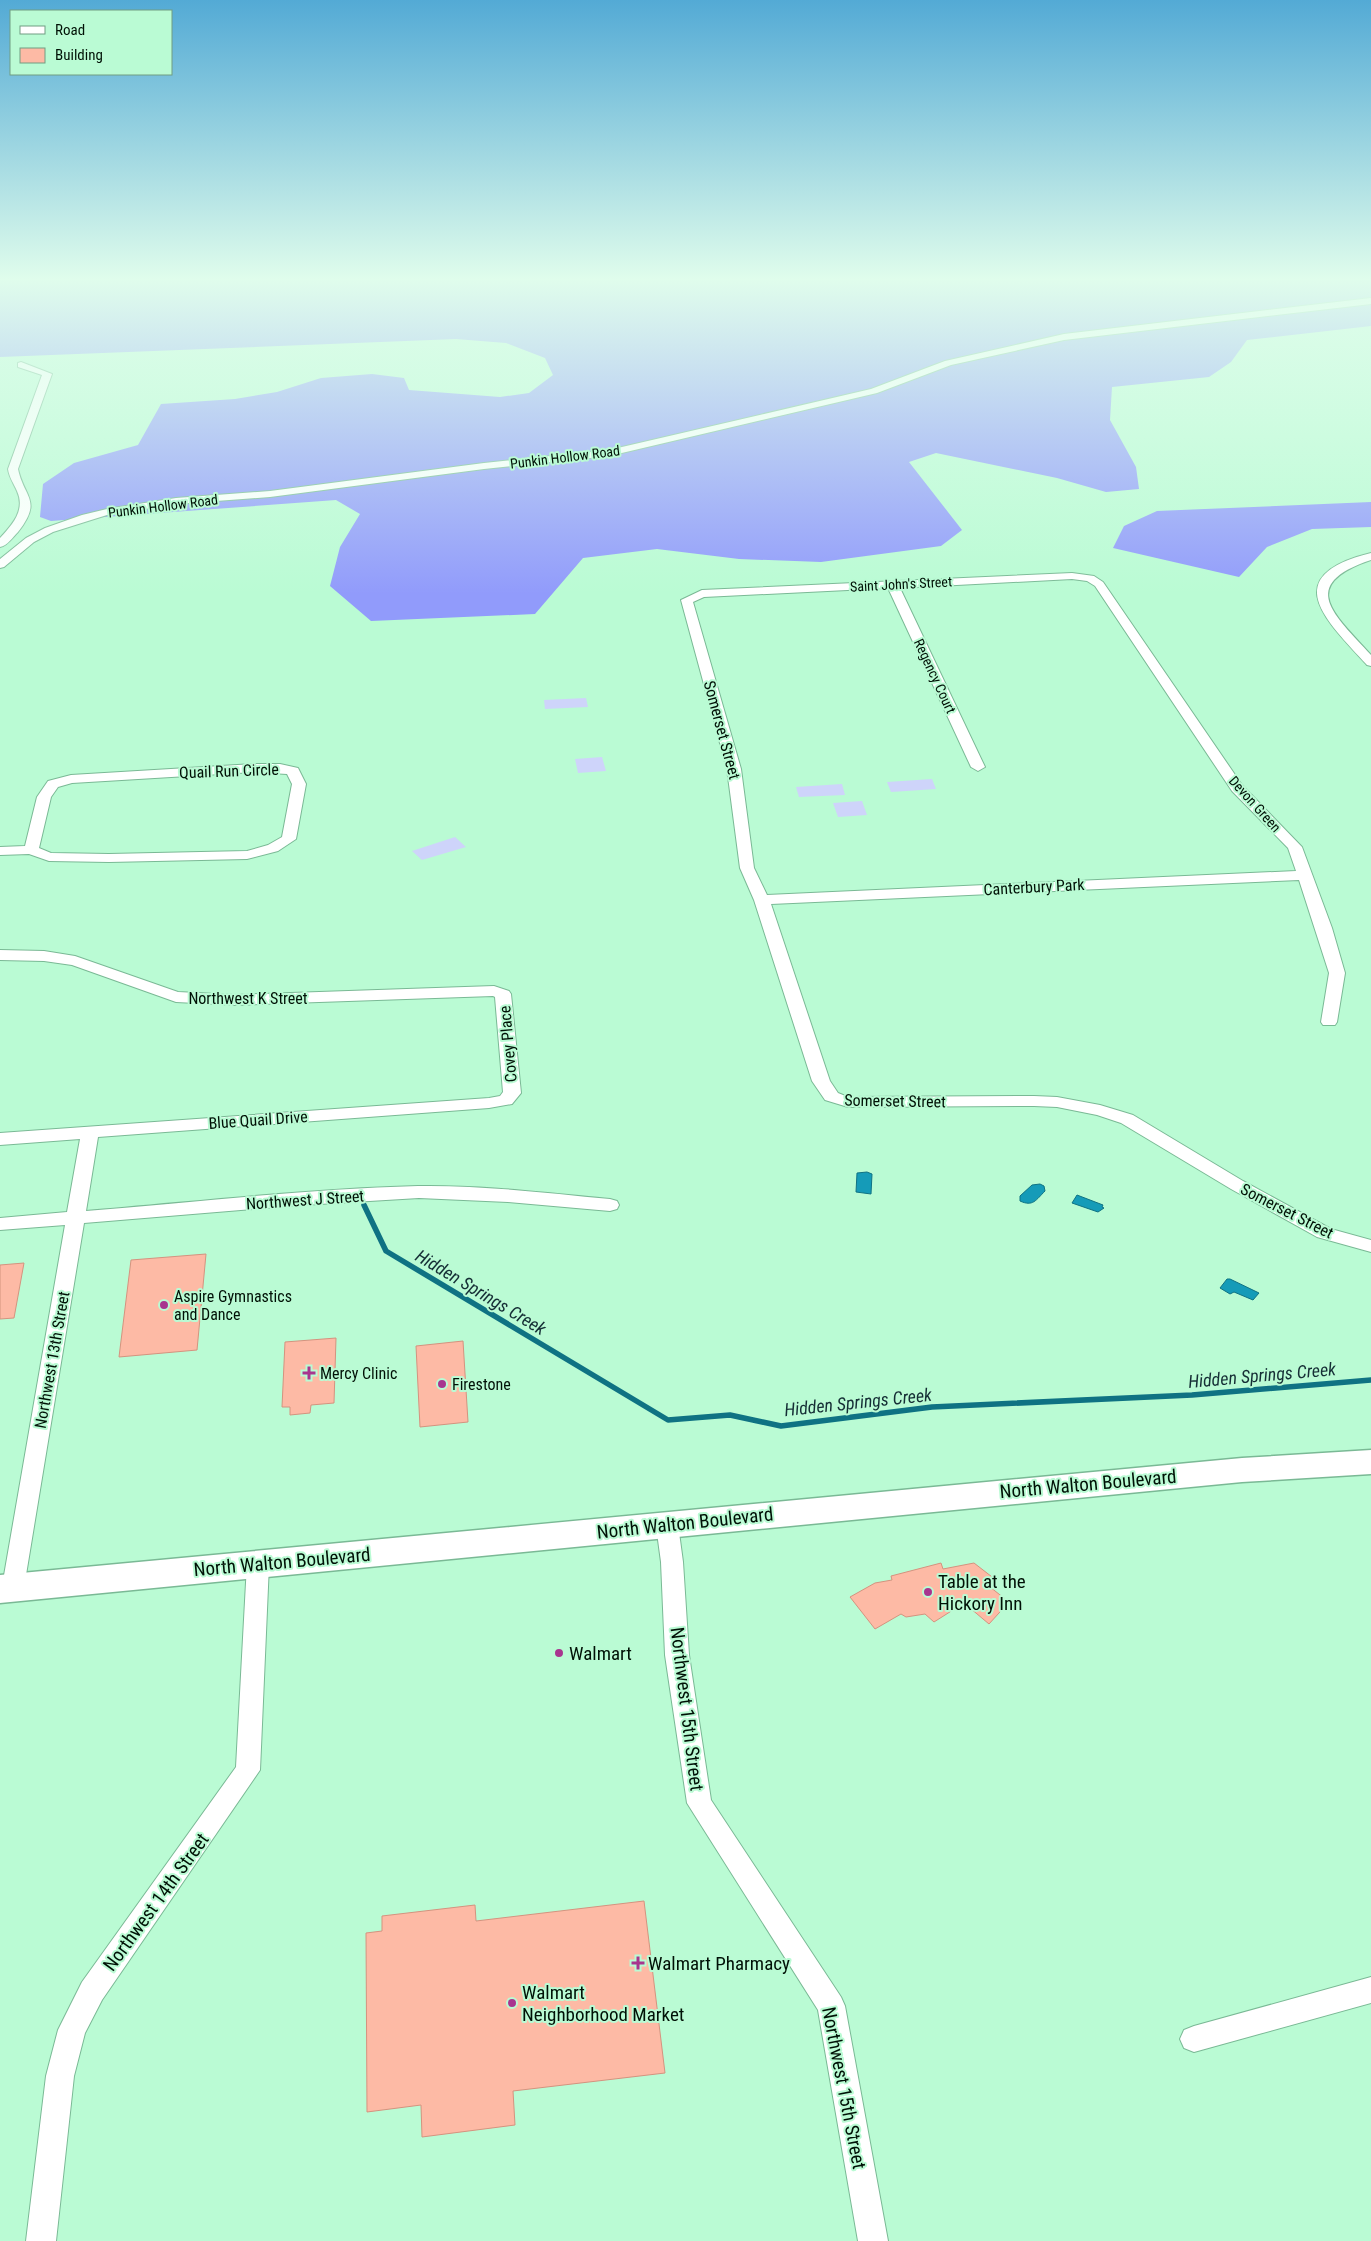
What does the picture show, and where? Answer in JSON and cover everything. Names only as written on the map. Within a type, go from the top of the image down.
[{"type":"main road","name":"North Walton Boulevard","points":[[6,1588],[1242,1470],[1371,1463]]},
{"type":"street","points":[[0,544],[25,512],[25,496],[16,480],[13,469],[24,443],[43,385]]},
{"type":"street","name":"Punkin Hollow Road","points":[[0,565],[30,540],[49,530],[86,517],[128,508],[176,501],[270,494],[484,466],[609,453],[874,390],[889,385]]},
{"type":"street","points":[[1371,556],[1332,572],[1320,592],[1322,601],[1333,620],[1366,650],[1371,662]]},
{"type":"street","name":"Saint John's Street","points":[[702,594],[1072,576],[1090,578],[1099,584]]},
{"type":"street","name":"Regency Court","points":[[892,584],[978,767]]},
{"type":"street","name":"Devon Green","points":[[1099,584],[1237,788],[1295,847],[1306,875],[1337,973],[1329,1022]]},
{"type":"street","name":"Somerset Street","points":[[702,594],[687,600],[734,769],[747,868],[762,900],[821,1081],[831,1097],[839,1101],[848,1102],[1057,1102],[1100,1110],[1127,1119],[1237,1185],[1324,1233],[1371,1246]]},
{"type":"street","name":"Quail Run Circle","points":[[0,851],[31,850],[49,857],[109,858],[247,855],[272,848],[289,839],[299,784],[292,770],[280,768],[71,778],[53,784],[44,796],[31,850]]},
{"type":"street","name":"Canterbury Park","points":[[762,900],[1306,875]]},
{"type":"street","name":"Northwest K Street","points":[[0,955],[44,956],[75,961],[176,997],[236,1000],[488,991],[503,994]]},
{"type":"street","name":"Covey Place","points":[[503,994],[512,1093]]},
{"type":"street","name":"Blue Quail Drive","points":[[0,1139],[490,1103],[506,1100],[512,1093]]},
{"type":"street","name":"Northwest 13th Street","points":[[6,1588],[90,1132]]},
{"type":"street","name":"Northwest J Street","points":[[0,1224],[418,1192],[508,1196],[610,1205]]},
{"type":"street","name":"Northwest 15th Street","points":[[667,1525],[672,1562],[677,1655],[699,1803],[831,2006],[872,2241]]},
{"type":"street","name":"Northwest 14th Street","points":[[41,2241],[60,2076],[72,2030],[92,1991],[248,1770],[252,1722],[258,1564]]},
{"type":"street","points":[[1194,2039],[1371,1990]]},
{"type":"shaded area","points":[[300,385],[407,385],[409,390],[500,397],[529,393],[540,385],[1135,385],[1112,387],[1110,420],[1136,467],[1139,489],[1106,492],[1057,478],[936,453],[909,462],[962,530],[941,546],[821,562],[739,559],[657,549],[583,558],[535,614],[371,621],[330,586],[340,547],[360,514],[336,500],[51,521],[40,517],[43,484],[74,463],[138,445],[161,404],[235,399],[277,392]]},
{"type":"shaded area","points":[[1371,502],[1371,527],[1312,529],[1267,547],[1239,577],[1113,548],[1124,526],[1157,511]]},
{"type":"shaded area","points":[[586,698],[588,707],[545,709],[544,700]]},
{"type":"shaded area","points":[[602,757],[606,771],[578,773],[575,759]]},
{"type":"shaded area","points":[[932,779],[936,789],[891,792],[887,782]]},
{"type":"shaded area","points":[[842,784],[845,795],[799,797],[796,787]]},
{"type":"shaded area","points":[[862,801],[867,815],[838,817],[833,803]]},
{"type":"shaded area","points":[[455,837],[466,847],[422,860],[412,851]]},
{"type":"shaded area","points":[[867,1172],[872,1174],[871,1194],[856,1192],[857,1173]]},
{"type":"shaded area","points":[[1040,1184],[1044,1186],[1045,1191],[1037,1200],[1031,1203],[1020,1201],[1020,1196],[1032,1185]]},
{"type":"shaded area","points":[[1077,1195],[1103,1205],[1102,1207],[1104,1208],[1098,1212],[1072,1203]]},
{"type":"shaded area","points":[[1227,1279],[1259,1293],[1253,1300],[1234,1292],[1230,1294],[1220,1288]]},
{"type":"building","name":"Aspire Gymnastics and Dance","points":[[206,1254],[197,1350],[119,1357],[131,1260]]},
{"type":"building","points":[[24,1263],[14,1318],[0,1319],[0,1265]]},
{"type":"building","name":"Mercy Clinic","points":[[336,1338],[334,1403],[311,1405],[310,1413],[290,1415],[290,1407],[282,1407],[285,1342]]},
{"type":"building","name":"Firestone","points":[[463,1341],[468,1422],[420,1427],[416,1346]]},
{"type":"building","name":"Table at the Hickory Inn","points":[[941,1563],[943,1569],[974,1563],[996,1580],[990,1587],[1009,1602],[989,1624],[964,1603],[934,1622],[925,1614],[906,1617],[901,1614],[875,1629],[850,1597],[875,1583],[892,1580],[891,1576]]},
{"type":"building","name":"Walmart Neighborhood Market","points":[[644,1901],[665,2073],[513,2091],[515,2125],[422,2137],[421,2105],[367,2112],[366,1933],[382,1931],[382,1916],[475,1905],[476,1921]]},
{"type":"waterway","name":"Hidden Springs Creek","points":[[364,1205],[386,1251],[668,1420],[730,1415],[781,1426],[932,1407],[1192,1395],[1371,1380]]},
{"type":"place","name":"Aspire Gymnastics and Dance","points":[[164,1305]]},
{"type":"place","name":"Mercy Clinic","points":[[309,1373]]},
{"type":"place","name":"Firestone","points":[[442,1384]]},
{"type":"place","name":"Table at the Hickory Inn","points":[[928,1592]]},
{"type":"place","name":"Walmart","points":[[559,1653]]},
{"type":"place","name":"Walmart Pharmacy","points":[[638,1963]]},
{"type":"place","name":"Walmart Neighborhood Market","points":[[512,2003]]}]
